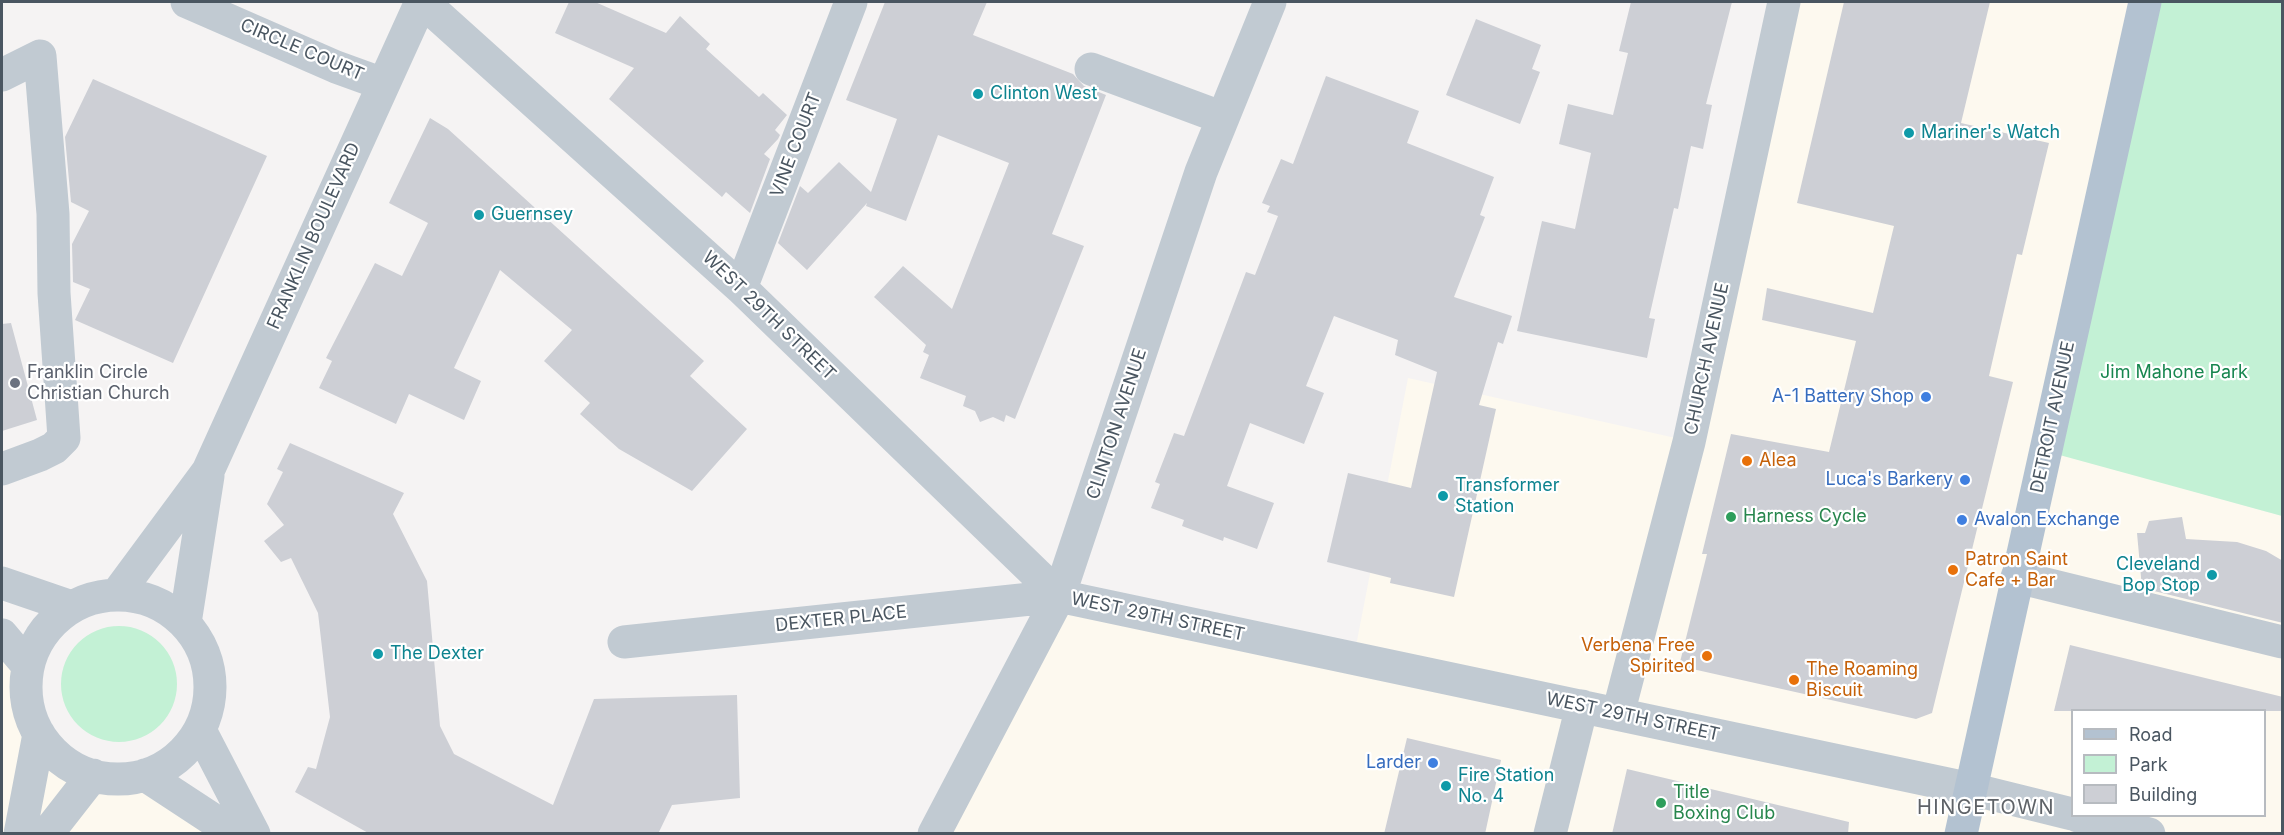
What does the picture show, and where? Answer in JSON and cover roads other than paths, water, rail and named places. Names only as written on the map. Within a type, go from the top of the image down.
[{"type":"main road","name":"DETROIT AVENUE","points":[[1961,834],[2145,2]]},
{"type":"street","name":"CIRCLE COURT","points":[[187,2],[336,67],[383,84]]},
{"type":"street","name":"FRANKLIN BOULEVARD","points":[[117,594],[208,471],[422,2]]},
{"type":"street","name":"WEST 29TH STREET","points":[[422,2],[741,288],[1059,596],[1971,789],[2071,814]]},
{"type":"street","name":"VINE COURT","points":[[741,288],[851,2]]},
{"type":"street","name":"CLINTON AVENUE","points":[[934,834],[1059,596],[1201,172],[1270,2]]},
{"type":"street","name":"CHURCH AVENUE","points":[[1618,714],[1689,442],[1784,2]]},
{"type":"street","points":[[2,75],[40,56],[52,203],[54,293],[64,438],[54,448],[2,469]]},
{"type":"street","points":[[1091,69],[1223,118]]},
{"type":"street","name":"FRANKLIN BOULEVARD","points":[[185,623],[208,471]]},
{"type":"street","points":[[2018,577],[2283,642]]},
{"type":"street","points":[[2,583],[72,607]]},
{"type":"street","points":[[117,594],[147,599],[185,623],[194,634],[207,660],[210,689],[205,718],[200,730],[190,743],[170,762],[145,775],[119,779],[93,775],[68,764],[48,746],[39,734],[26,694],[28,666],[40,639],[59,616],[86,600],[117,594]]},
{"type":"street","name":"DEXTER PLACE","points":[[624,642],[1059,596]]},
{"type":"street","points":[[2,635],[28,666]]},
{"type":"street","points":[[1550,834],[1582,706]]},
{"type":"street","points":[[200,730],[254,834]]},
{"type":"street","points":[[20,834],[39,734]]},
{"type":"street","points":[[47,834],[93,775]]},
{"type":"street","points":[[145,775],[235,834]]},
{"type":"street","points":[[2082,817],[2149,834]]},
{"type":"place","name":"Clinton West","points":[[978,94]]},
{"type":"place","name":"Mariner's Watch","points":[[1909,133]]},
{"type":"place","name":"Guernsey","points":[[479,215]]},
{"type":"place","name":"Franklin Circle Christian Church","points":[[15,383]]},
{"type":"place","name":"A-1 Battery Shop","points":[[1926,397]]},
{"type":"place","name":"Alea","points":[[1747,461]]},
{"type":"place","name":"Luca's Barkery","points":[[1965,480]]},
{"type":"place","name":"Transformer Station","points":[[1443,496]]},
{"type":"place","name":"Harness Cycle","points":[[1731,517]]},
{"type":"place","name":"Avalon Exchange","points":[[1962,520]]},
{"type":"place","name":"Patron Saint Cafe + Bar","points":[[1953,570]]},
{"type":"place","name":"Cleveland Bop Stop","points":[[2212,575]]},
{"type":"place","name":"The Dexter","points":[[378,654]]},
{"type":"place","name":"Verbena Free Spirited","points":[[1707,656]]},
{"type":"place","name":"The Roaming Biscuit","points":[[1794,680]]},
{"type":"place","name":"Larder","points":[[1433,763]]},
{"type":"place","name":"Fire Station No. 4","points":[[1446,786]]},
{"type":"place","name":"Title Boxing Club","points":[[1661,803]]},
{"type":"district","name":"HINGETOWN","points":[[1986,808]]},
{"type":"park label","name":"Jim Mahone Park","points":[[2174,373]]}]
